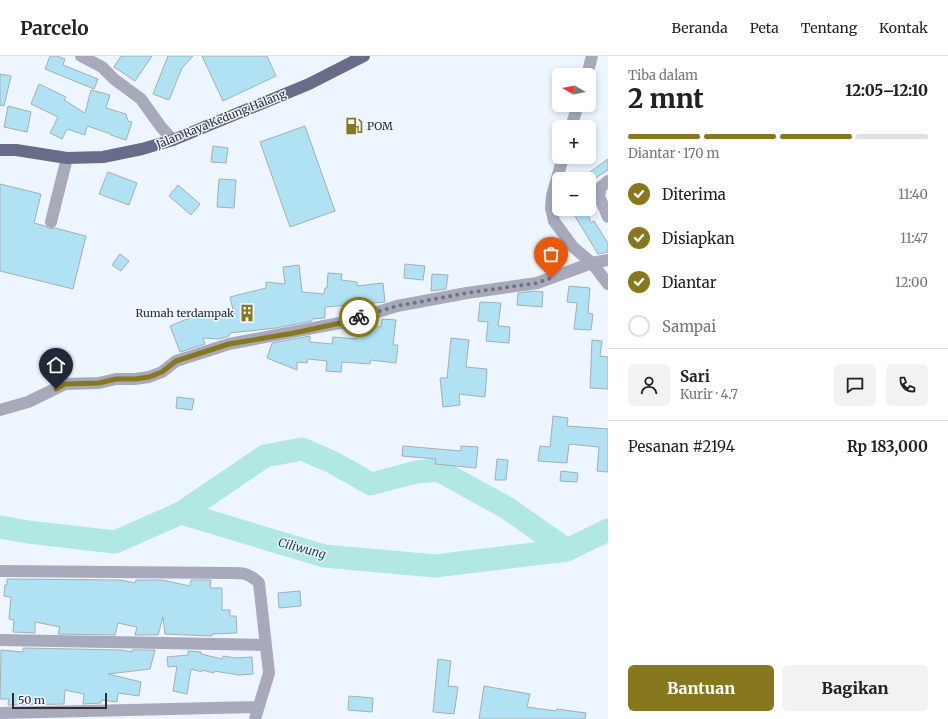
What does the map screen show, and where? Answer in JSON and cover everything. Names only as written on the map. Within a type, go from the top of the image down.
[{"type":"main road","name":"Jalan Raya Kedung Halang","points":[[0,150],[16,150],[67,158],[103,157],[142,149],[173,140],[309,84],[364,56]]},
{"type":"street","points":[[81,56],[102,67],[114,79],[141,99],[161,127],[173,140]]},
{"type":"street","points":[[589,68],[592,56]]},
{"type":"street","points":[[51,222],[67,158]]},
{"type":"street","points":[[561,164],[552,196],[551,208],[554,221],[573,247],[592,263],[608,284]]},
{"type":"street","points":[[608,181],[601,187],[599,196],[608,217]]},
{"type":"street","points":[[0,410],[28,402],[65,384],[99,383],[116,379],[149,377],[162,372],[176,361],[229,344],[345,322],[397,306],[467,293],[537,283],[592,263],[608,260]]},
{"type":"street","points":[[0,571],[244,573],[251,576],[259,583],[269,673],[256,713],[0,713]]},
{"type":"street","points":[[0,640],[266,645]]},
{"type":"building","points":[[50,56],[57,56],[65,59],[63,65],[98,79],[94,89],[45,69]]},
{"type":"building","points":[[121,56],[152,56],[135,81],[114,67]]},
{"type":"building","points":[[168,56],[193,56],[182,68],[169,100],[153,94]]},
{"type":"building","points":[[202,56],[267,56],[276,76],[223,101]]},
{"type":"building","points":[[0,74],[11,76],[4,106],[0,105]]},
{"type":"building","points":[[39,84],[66,97],[64,100],[85,113],[91,90],[110,95],[106,108],[126,114],[128,121],[132,122],[126,140],[87,126],[85,135],[67,129],[62,139],[50,133],[58,117],[31,104]]},
{"type":"building","points":[[8,106],[31,112],[27,132],[4,127]]},
{"type":"building","points":[[305,126],[335,211],[290,227],[260,142]]},
{"type":"building","points":[[213,146],[228,148],[226,163],[211,162]]},
{"type":"building","points":[[608,159],[608,170],[596,178],[596,172],[590,172]]},
{"type":"building","points":[[108,172],[137,183],[129,205],[99,194]]},
{"type":"building","points":[[219,179],[236,180],[234,208],[217,207]]},
{"type":"building","points":[[0,184],[41,194],[34,223],[50,229],[55,228],[86,236],[73,289],[0,271]]},
{"type":"building","points":[[178,185],[200,204],[191,215],[169,196]]},
{"type":"building","points":[[575,216],[588,216],[591,223],[594,221],[608,243],[608,252],[598,254]]},
{"type":"building","points":[[120,254],[129,261],[121,271],[112,265]]},
{"type":"building","points":[[405,264],[425,266],[423,280],[404,278]]},
{"type":"building","points":[[299,265],[302,292],[324,294],[325,288],[327,288],[328,273],[342,274],[341,280],[357,282],[357,286],[383,283],[385,302],[325,307],[325,318],[312,319],[312,321],[276,328],[230,333],[229,336],[219,339],[203,338],[205,344],[180,352],[170,326],[207,311],[234,314],[230,297],[266,288],[266,282],[285,284],[283,267]]},
{"type":"building","points":[[432,274],[448,275],[446,289],[431,291]]},
{"type":"building","points":[[569,286],[590,288],[588,313],[593,314],[591,330],[574,329],[577,303],[567,302]]},
{"type":"building","points":[[533,291],[543,292],[542,307],[517,305],[518,293]]},
{"type":"building","points":[[480,302],[501,303],[498,326],[510,327],[509,343],[486,341],[488,322],[478,321]]},
{"type":"building","points":[[382,319],[396,320],[393,345],[398,345],[396,363],[371,360],[370,364],[342,362],[341,372],[326,371],[327,361],[308,359],[307,363],[297,362],[297,370],[267,358],[272,343],[310,336],[310,342],[332,344],[333,337],[357,339],[358,326],[381,327]]},
{"type":"building","points":[[451,338],[469,340],[466,367],[487,369],[485,397],[459,394],[460,405],[443,407],[440,378],[447,378]]},
{"type":"building","points":[[592,340],[602,341],[600,356],[608,357],[608,389],[590,388]]},
{"type":"building","points":[[177,397],[194,399],[192,410],[176,408]]},
{"type":"building","points":[[553,416],[568,418],[567,426],[608,429],[608,472],[597,471],[599,447],[569,444],[567,463],[538,461],[540,446],[550,447]]},
{"type":"building","points":[[403,446],[461,451],[461,446],[478,447],[476,468],[435,464],[436,459],[402,456]]},
{"type":"building","points":[[497,459],[508,460],[506,480],[495,480]]},
{"type":"building","points":[[561,471],[578,473],[577,482],[560,481]]},
{"type":"building","points":[[7,579],[120,580],[135,583],[136,580],[162,580],[190,586],[191,580],[211,580],[210,588],[222,588],[222,610],[230,610],[230,616],[236,616],[237,633],[212,634],[212,636],[165,634],[163,617],[158,635],[135,635],[137,627],[118,623],[115,635],[58,634],[60,627],[35,622],[35,633],[13,632],[14,620],[9,619],[11,597],[4,596]]},
{"type":"building","points":[[300,591],[301,606],[279,608],[278,593]]},
{"type":"building","points":[[23,648],[121,650],[132,652],[132,650],[155,650],[150,669],[108,674],[141,682],[139,696],[118,693],[117,702],[101,700],[101,703],[83,704],[84,694],[65,690],[64,704],[8,705],[9,699],[0,699],[1,650],[23,652]]},
{"type":"building","points":[[188,651],[201,652],[201,654],[222,659],[223,656],[236,658],[252,657],[253,674],[239,675],[214,671],[214,673],[191,669],[187,694],[173,691],[177,666],[168,667],[167,657],[188,655]]},
{"type":"building","points":[[438,659],[451,661],[448,686],[458,687],[454,714],[433,712]]},
{"type":"building","points":[[484,686],[530,694],[527,707],[586,713],[585,719],[479,719]]},
{"type":"building","points":[[349,696],[373,698],[372,712],[348,710]]},
{"type":"waterway","points":[[181,513],[265,456],[302,449],[334,463],[371,484],[416,472],[438,470],[507,508],[567,550]]},
{"type":"waterway","name":"Ciliwung","points":[[0,527],[28,532],[115,542],[181,513],[324,556],[435,566],[567,550],[608,530]]},
{"type":"way so far","points":[[359,317],[397,306],[467,293],[537,283],[551,278]]},
{"type":"place","name":"POM","points":[[354,126]]},
{"type":"place","name":"Rumah terdampak","points":[[247,313]]},
{"type":"route","points":[[56,389],[65,384],[99,383],[116,379],[149,377],[162,372],[176,361],[229,344],[294,333],[345,322],[359,317]]}]
